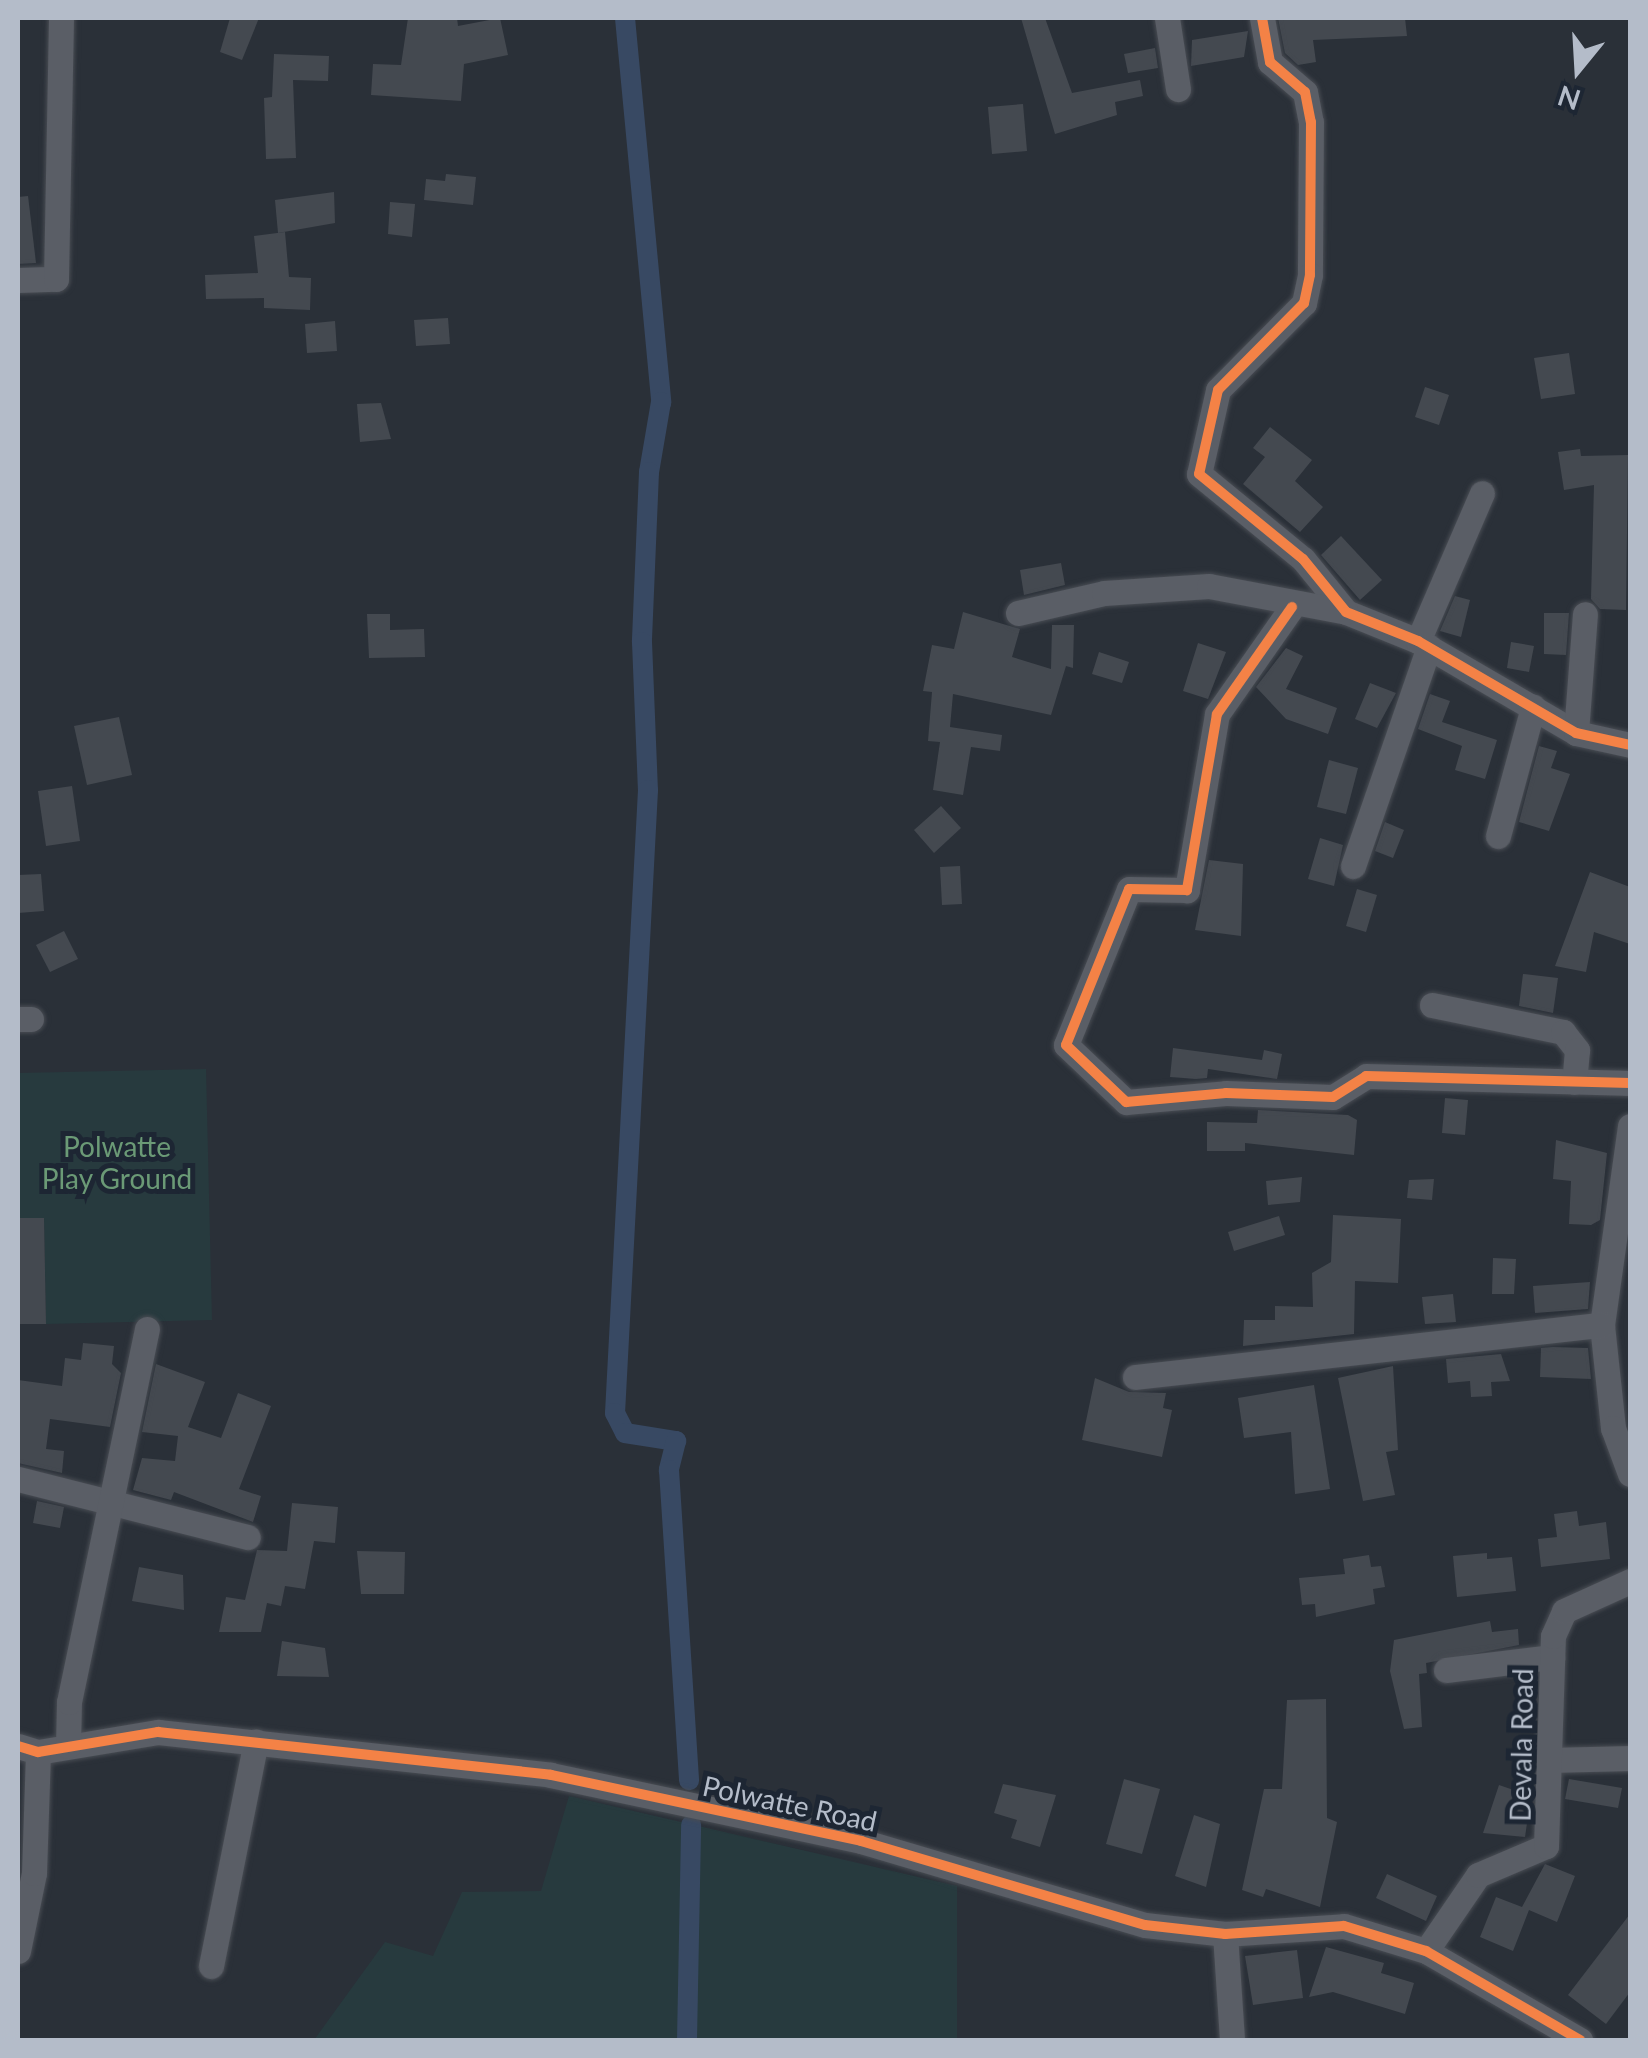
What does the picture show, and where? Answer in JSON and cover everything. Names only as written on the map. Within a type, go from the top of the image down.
[{"type":"street","points":[[18,280],[56,278],[61,18]]},
{"type":"street","points":[[1167,18],[1178,89]]},
{"type":"street","points":[[1262,18],[1270,62],[1305,92],[1312,122],[1310,275],[1304,303],[1218,390],[1197,464],[1207,487],[1303,558],[1346,612]]},
{"type":"street","points":[[1353,866],[1423,644],[1482,493]]},
{"type":"street","points":[[1018,614],[1104,593],[1209,586],[1292,607],[1346,612],[1423,644],[1576,733],[1630,745]]},
{"type":"street","points":[[1292,607],[1217,714],[1187,890],[1129,889],[1066,1045],[1126,1102],[1226,1093],[1334,1096],[1366,1076],[1630,1083]]},
{"type":"street","points":[[1576,733],[1585,614]]},
{"type":"street","points":[[1498,836],[1533,707]]},
{"type":"street","points":[[1432,1004],[1563,1032],[1577,1050],[1574,1082]]},
{"type":"street","points":[[1630,1126],[1602,1324],[1619,1371],[1630,1474]]},
{"type":"street","points":[[1135,1376],[1602,1324]]},
{"type":"street","points":[[68,1746],[69,1702],[115,1503],[147,1328]]},
{"type":"street","points":[[18,1479],[248,1537]]},
{"type":"street","name":"Devala Road","points":[[1426,1951],[1478,1875],[1546,1846],[1552,1657],[1564,1612],[1630,1581]]},
{"type":"street","points":[[1446,1670],[1552,1657]]},
{"type":"street","name":"Polwatte Road","points":[[28,1749],[158,1732],[551,1775],[861,1840],[1145,1925],[1225,1934],[1344,1926],[1426,1951],[1580,2040]]},
{"type":"street","points":[[211,1966],[256,1741]]},
{"type":"street","points":[[18,1951],[34,1873],[28,1749]]},
{"type":"street","points":[[1550,1760],[1630,1758]]},
{"type":"street","points":[[1225,1934],[1232,2040]]},
{"type":"green space","name":"Polwatte Play Ground","points":[[206,1069],[212,1320],[46,1324],[44,1218],[18,1218],[18,1073]]},
{"type":"green space","points":[[569,1796],[957,1886],[957,2040],[314,2040],[385,1942],[433,1956],[462,1892],[541,1891]]},
{"type":"building","points":[[230,18],[259,18],[242,60],[220,52]]},
{"type":"building","points":[[408,18],[457,18],[458,26],[500,18],[508,55],[464,64],[461,101],[371,95],[373,64],[401,65]]},
{"type":"building","points":[[1021,18],[1045,18],[1072,93],[1140,80],[1143,96],[1115,102],[1117,115],[1055,134]]},
{"type":"building","points":[[1278,18],[1405,18],[1407,36],[1313,40],[1316,62],[1298,65],[1285,53]]},
{"type":"building","points":[[1248,31],[1244,57],[1191,66],[1192,40]]},
{"type":"building","points":[[1155,48],[1158,68],[1128,73],[1124,54]]},
{"type":"building","points":[[274,54],[329,56],[328,81],[293,80],[296,158],[266,159],[264,98],[272,97]]},
{"type":"building","points":[[1023,104],[1027,151],[992,154],[988,107]]},
{"type":"building","points":[[446,174],[476,177],[473,205],[424,200],[426,179],[445,181]]},
{"type":"building","points":[[334,192],[335,223],[278,233],[275,200]]},
{"type":"building","points":[[28,196],[36,263],[18,264],[18,197]]},
{"type":"building","points":[[390,202],[415,204],[412,237],[388,234]]},
{"type":"building","points":[[285,232],[289,277],[311,278],[310,310],[264,308],[264,298],[206,299],[205,275],[258,273],[254,236]]},
{"type":"building","points":[[448,318],[450,344],[416,346],[414,320]]},
{"type":"building","points":[[335,321],[337,351],[307,353],[305,324]]},
{"type":"building","points":[[1569,353],[1575,394],[1541,399],[1534,358]]},
{"type":"building","points":[[1425,387],[1449,395],[1439,425],[1415,417]]},
{"type":"building","points":[[381,403],[391,439],[360,442],[357,404]]},
{"type":"building","points":[[1270,427],[1312,460],[1295,481],[1323,507],[1300,532],[1243,484],[1265,457],[1253,448]]},
{"type":"building","points":[[1580,449],[1581,456],[1628,455],[1626,610],[1600,609],[1591,599],[1594,485],[1564,490],[1558,452]]},
{"type":"building","points":[[1341,536],[1382,580],[1360,600],[1321,555]]},
{"type":"building","points":[[1061,563],[1065,585],[1024,595],[1020,570]]},
{"type":"building","points":[[1455,596],[1470,600],[1461,637],[1440,631]]},
{"type":"building","points":[[963,612],[1020,629],[1012,657],[1051,669],[1052,625],[1074,625],[1073,668],[1066,666],[1051,715],[953,694],[950,727],[1002,735],[1000,751],[971,747],[963,795],[933,790],[940,742],[928,741],[932,692],[923,691],[932,645],[954,649]]},
{"type":"building","points":[[1544,613],[1569,613],[1566,655],[1544,654]]},
{"type":"building","points":[[367,614],[390,614],[390,630],[424,629],[425,657],[369,658]]},
{"type":"building","points":[[1511,642],[1534,646],[1529,672],[1507,668]]},
{"type":"building","points":[[1198,643],[1226,652],[1208,699],[1183,691]]},
{"type":"building","points":[[1286,648],[1303,656],[1286,689],[1337,708],[1328,734],[1286,719],[1256,687]]},
{"type":"building","points":[[1099,652],[1129,662],[1122,683],[1092,674]]},
{"type":"building","points":[[1370,683],[1396,693],[1377,728],[1355,719]]},
{"type":"building","points":[[1430,694],[1450,701],[1442,722],[1497,740],[1485,779],[1455,770],[1462,746],[1418,729]]},
{"type":"building","points":[[119,717],[132,775],[87,785],[74,726]]},
{"type":"building","points":[[1539,746],[1557,751],[1551,768],[1570,774],[1549,831],[1519,822]]},
{"type":"building","points":[[1329,760],[1358,768],[1346,814],[1317,807]]},
{"type":"building","points":[[72,786],[80,841],[46,846],[38,791]]},
{"type":"building","points":[[941,806],[961,828],[934,853],[914,830]]},
{"type":"building","points":[[1385,822],[1404,830],[1393,858],[1375,851]]},
{"type":"building","points":[[1320,838],[1343,845],[1334,886],[1308,879]]},
{"type":"building","points":[[1209,860],[1243,864],[1241,936],[1195,930]]},
{"type":"building","points":[[960,866],[962,904],[942,905],[940,867]]},
{"type":"building","points":[[1590,872],[1630,887],[1630,944],[1594,932],[1586,972],[1555,966]]},
{"type":"building","points":[[41,874],[44,911],[18,913],[18,875]]},
{"type":"building","points":[[1357,889],[1377,895],[1366,932],[1346,926]]},
{"type":"building","points":[[64,931],[78,959],[50,972],[36,945]]},
{"type":"building","points":[[1523,974],[1558,978],[1553,1013],[1519,1006]]},
{"type":"building","points":[[1173,1048],[1262,1060],[1264,1050],[1282,1054],[1277,1079],[1208,1069],[1207,1078],[1196,1079],[1170,1077]]},
{"type":"building","points":[[1445,1098],[1468,1100],[1465,1135],[1442,1133]]},
{"type":"building","points":[[1258,1110],[1348,1115],[1357,1120],[1354,1155],[1245,1143],[1245,1151],[1207,1151],[1207,1122],[1257,1123]]},
{"type":"building","points":[[1556,1140],[1607,1153],[1600,1220],[1591,1225],[1569,1224],[1571,1181],[1553,1179]]},
{"type":"building","points":[[1302,1177],[1300,1202],[1268,1205],[1266,1181]]},
{"type":"building","points":[[1434,1179],[1432,1200],[1407,1198],[1409,1180]]},
{"type":"building","points":[[1333,1215],[1401,1219],[1398,1283],[1355,1281],[1354,1334],[1243,1346],[1244,1320],[1275,1320],[1275,1306],[1313,1307],[1312,1273],[1331,1262]]},
{"type":"building","points":[[1279,1216],[1285,1235],[1234,1251],[1228,1232]]},
{"type":"building","points":[[18,1218],[44,1218],[46,1324],[20,1324]]},
{"type":"building","points":[[1493,1258],[1516,1259],[1514,1294],[1492,1294]]},
{"type":"building","points":[[1590,1282],[1588,1309],[1535,1313],[1533,1286]]},
{"type":"building","points":[[1453,1294],[1456,1322],[1425,1324],[1422,1297]]},
{"type":"building","points":[[83,1343],[114,1346],[112,1364],[121,1373],[110,1427],[50,1419],[46,1449],[64,1451],[62,1473],[18,1463],[18,1380],[62,1386],[65,1358],[81,1360]]},
{"type":"building","points":[[1541,1348],[1588,1348],[1591,1379],[1540,1377]]},
{"type":"building","points":[[1501,1354],[1510,1381],[1491,1382],[1492,1396],[1471,1397],[1470,1381],[1448,1383],[1446,1359]]},
{"type":"building","points":[[156,1364],[205,1382],[188,1427],[221,1438],[238,1393],[271,1406],[239,1489],[261,1496],[253,1522],[174,1492],[171,1500],[133,1490],[142,1458],[175,1461],[178,1436],[142,1432]]},
{"type":"building","points":[[1393,1366],[1398,1450],[1386,1452],[1395,1495],[1363,1501],[1338,1378]]},
{"type":"building","points":[[1095,1378],[1129,1392],[1166,1393],[1163,1408],[1172,1410],[1162,1457],[1082,1440]]},
{"type":"building","points":[[1314,1385],[1330,1489],[1295,1494],[1291,1432],[1244,1438],[1238,1398]]},
{"type":"building","points":[[37,1501],[64,1507],[60,1528],[33,1523]]},
{"type":"building","points":[[292,1503],[338,1507],[335,1543],[314,1541],[305,1589],[285,1586],[281,1606],[267,1603],[261,1632],[219,1632],[226,1597],[245,1600],[257,1550],[287,1551]]},
{"type":"building","points":[[1577,1511],[1579,1526],[1606,1522],[1610,1559],[1541,1567],[1538,1539],[1557,1537],[1554,1514]]},
{"type":"building","points":[[357,1551],[405,1552],[404,1594],[361,1594]]},
{"type":"building","points":[[1487,1553],[1487,1559],[1512,1557],[1516,1591],[1457,1597],[1453,1556]]},
{"type":"building","points":[[1369,1555],[1371,1567],[1381,1566],[1385,1587],[1373,1589],[1375,1604],[1316,1617],[1315,1604],[1302,1605],[1299,1578],[1345,1574],[1343,1559]]},
{"type":"building","points":[[139,1567],[183,1575],[184,1610],[132,1601]]},
{"type":"building","points":[[1490,1621],[1492,1632],[1518,1629],[1519,1645],[1426,1663],[1427,1673],[1419,1674],[1422,1727],[1404,1729],[1390,1671],[1394,1640]]},
{"type":"building","points":[[282,1641],[325,1648],[329,1677],[277,1676]]},
{"type":"building","points":[[1326,1699],[1327,1818],[1337,1822],[1320,1907],[1266,1889],[1263,1897],[1242,1890],[1264,1789],[1282,1789],[1287,1700]]},
{"type":"building","points":[[1124,1779],[1160,1789],[1142,1854],[1106,1844]]},
{"type":"building","points":[[1569,1779],[1622,1788],[1618,1808],[1565,1799]]},
{"type":"building","points":[[1003,1784],[1056,1795],[1040,1847],[1011,1838],[1017,1820],[994,1813]]},
{"type":"building","points":[[1499,1785],[1531,1796],[1525,1837],[1483,1833]]},
{"type":"building","points":[[1194,1815],[1220,1824],[1206,1887],[1175,1876]]},
{"type":"building","points":[[1545,1864],[1575,1876],[1557,1922],[1529,1910],[1513,1951],[1480,1937],[1496,1897],[1522,1907]]},
{"type":"building","points":[[1387,1874],[1437,1896],[1426,1921],[1376,1898]]},
{"type":"building","points":[[1630,1914],[1630,1992],[1606,2024],[1568,1995]]},
{"type":"building","points":[[1326,1947],[1384,1963],[1381,1973],[1414,1983],[1405,2014],[1333,1992],[1309,1997]]},
{"type":"building","points":[[1297,1950],[1303,1998],[1253,2005],[1245,1956]]},
{"type":"waterway","points":[[625,18],[661,402],[649,472],[642,642],[648,790],[615,1413],[625,1433],[676,1441],[669,1470],[689,1780]]},
{"type":"waterway","points":[[687,2040],[691,1825]]},
{"type":"cycle path","points":[[1262,18],[1270,62],[1305,92],[1311,122],[1310,275],[1304,303],[1218,390],[1199,474],[1303,559],[1346,612],[1418,641],[1576,733],[1630,745]]},
{"type":"cycle path","points":[[1292,607],[1217,714],[1187,890],[1129,889],[1066,1045],[1126,1102],[1226,1093],[1333,1097],[1366,1076],[1630,1083]]},
{"type":"cycle path","points":[[18,1746],[38,1752],[158,1732],[551,1775],[861,1841],[1145,1925],[1225,1934],[1344,1926],[1426,1951],[1580,2040]]}]
